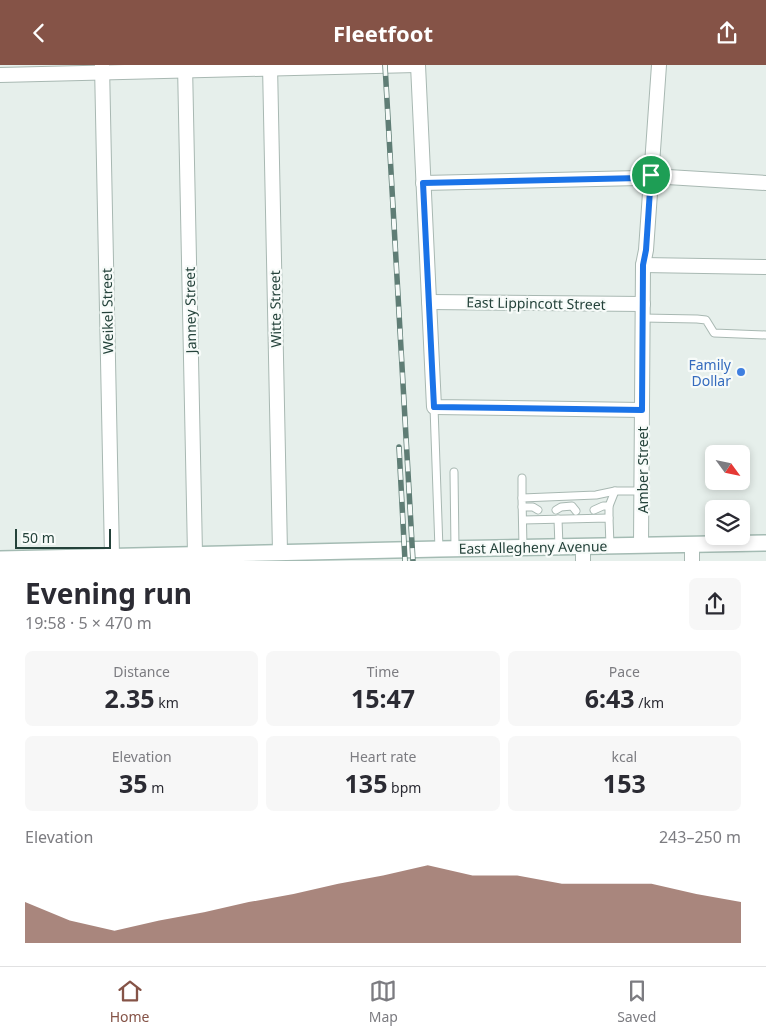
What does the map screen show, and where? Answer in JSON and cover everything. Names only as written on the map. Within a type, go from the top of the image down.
[{"type":"main road","name":"East Allegheny Avenue","points":[[0,559],[280,552],[371,553],[455,548],[523,547],[559,547],[583,554],[610,546],[766,543]]},
{"type":"street","points":[[0,75],[102,69],[417,65],[434,407],[642,410]]},
{"type":"street","name":"Amber Street","points":[[641,545],[643,265],[646,250],[659,65]]},
{"type":"street","name":"Witte Street","points":[[270,67],[280,552]]},
{"type":"street","name":"Janney Street","points":[[185,68],[195,554]]},
{"type":"street","name":"Weikel Street","points":[[102,69],[112,556]]},
{"type":"street","points":[[423,183],[640,178],[651,175],[766,183]]},
{"type":"street","points":[[643,265],[766,267]]},
{"type":"street","name":"East Lippincott Street","points":[[429,302],[643,304]]},
{"type":"street","points":[[692,544],[692,561]]},
{"type":"lane","points":[[643,318],[706,320],[714,333],[766,335]]},
{"type":"lane","points":[[434,407],[439,549]]},
{"type":"lane","points":[[454,472],[455,548]]},
{"type":"lane","points":[[522,478],[523,547]]},
{"type":"lane","points":[[522,498],[596,495],[615,491],[642,491]]},
{"type":"lane","points":[[594,510],[606,506],[615,491]]},
{"type":"lane","points":[[566,497],[567,519]]},
{"type":"lane","points":[[594,501],[606,506]]},
{"type":"lane","points":[[606,506],[609,517],[610,546]]},
{"type":"lane","points":[[522,507],[537,507]]},
{"type":"lane","points":[[523,520],[609,517]]},
{"type":"lane","points":[[558,519],[559,547]]},
{"type":"railway","points":[[385,65],[413,561]]},
{"type":"railway","points":[[399,447],[405,561]]},
{"type":"place","name":"Family Dollar","points":[[741,372]]},
{"type":"route","points":[[651,175],[646,250],[643,265],[642,410],[434,407],[423,183],[640,178],[651,175]]}]
